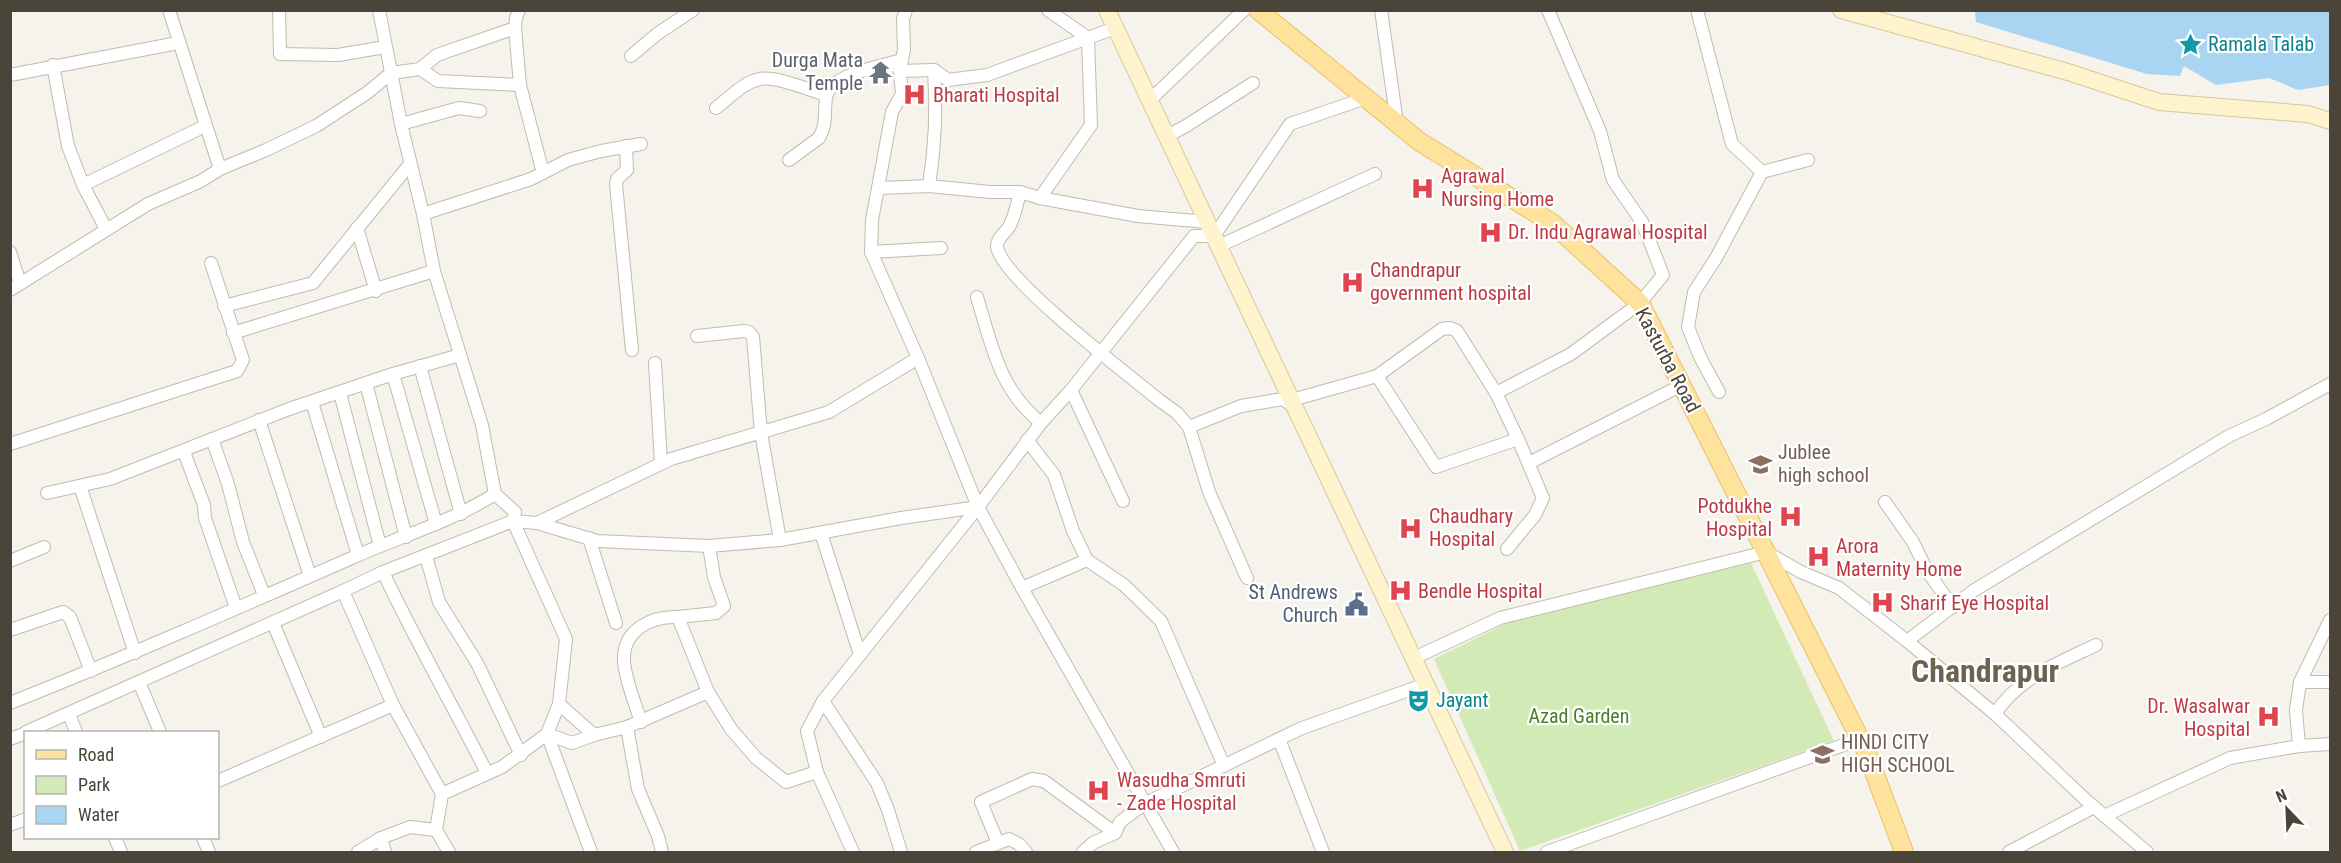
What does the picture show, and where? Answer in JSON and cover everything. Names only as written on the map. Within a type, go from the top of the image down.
[{"type":"main road","points":[[1107,10],[1506,852]]},
{"type":"main road","name":"Kasturba Road","points":[[1258,10],[1420,142],[1552,223],[1640,303],[1860,739],[1904,852]]},
{"type":"main road","points":[[1841,10],[2068,72],[2158,102],[2308,114],[2331,121]]},
{"type":"street","points":[[169,10],[220,169]]},
{"type":"street","points":[[279,10],[280,54],[338,55],[385,47]]},
{"type":"street","points":[[380,10],[400,124],[423,214],[434,271],[482,425],[495,494],[515,512],[513,521],[566,639],[559,704],[547,734],[502,767],[442,794]]},
{"type":"street","points":[[519,10],[515,28],[520,85],[543,173]]},
{"type":"street","points":[[631,56],[657,34],[693,10]]},
{"type":"street","points":[[906,10],[903,19],[902,94],[892,112],[872,220],[871,252],[918,358],[978,507],[1173,852]]},
{"type":"street","points":[[1048,10],[1088,38]]},
{"type":"street","points":[[1150,100],[1244,10]]},
{"type":"street","points":[[1381,10],[1397,123]]},
{"type":"street","points":[[1496,393],[1571,354],[1640,303],[1663,275],[1642,222],[1613,180],[1600,130],[1548,10]]},
{"type":"street","points":[[1697,10],[1732,144],[1762,172]]},
{"type":"street","points":[[10,252],[15,286],[148,204],[316,126],[392,73],[420,69],[437,55],[515,28]]},
{"type":"street","points":[[789,160],[822,134],[825,126],[826,95],[840,79],[901,66],[934,70],[948,80],[987,75],[1115,28]]},
{"type":"street","points":[[1040,198],[1091,124],[1088,38]]},
{"type":"street","points":[[10,75],[178,43]]},
{"type":"street","points":[[53,65],[69,146],[83,185],[106,229]]},
{"type":"street","points":[[420,69],[438,81],[520,85]]},
{"type":"street","points":[[928,186],[936,122],[934,70]]},
{"type":"street","points":[[716,108],[747,85],[760,79],[771,79],[826,95]]},
{"type":"street","points":[[1167,136],[1253,83]]},
{"type":"street","points":[[1213,235],[1290,124],[1366,98]]},
{"type":"street","points":[[400,124],[459,108],[480,111]]},
{"type":"street","points":[[83,185],[205,126]]},
{"type":"street","points":[[423,214],[531,179],[568,160],[641,144]]},
{"type":"street","points":[[627,146],[627,170],[617,179],[616,184],[632,350]]},
{"type":"street","points":[[1719,392],[1700,357],[1688,327],[1694,292],[1716,258],[1762,172],[1808,160]]},
{"type":"street","points":[[224,306],[313,283],[410,164]]},
{"type":"street","points":[[853,852],[817,772],[807,731],[823,701],[978,507],[1041,423],[1071,390],[1194,236],[1213,235],[1375,174]]},
{"type":"street","points":[[879,188],[928,186],[990,192],[1020,192],[1040,198],[1138,216],[1213,235]]},
{"type":"street","points":[[1020,192],[1009,227],[998,242],[1002,260],[1031,293],[1177,413],[1189,427],[1209,492],[1247,578]]},
{"type":"street","points":[[357,228],[375,291]]},
{"type":"street","points":[[871,252],[941,248]]},
{"type":"street","points":[[10,444],[237,371],[243,360],[232,333],[211,263]]},
{"type":"street","points":[[232,333],[375,291],[434,271]]},
{"type":"street","points":[[977,297],[1005,382],[1025,410],[1041,423]]},
{"type":"street","points":[[1189,427],[1241,406],[1283,399],[1293,404],[1377,376],[1442,329],[1450,328],[1457,332],[1496,393],[1542,492],[1542,503],[1535,515],[1507,549]]},
{"type":"street","points":[[697,336],[744,331],[751,333],[761,433],[780,540]]},
{"type":"street","points":[[47,493],[110,479],[184,452],[259,420],[393,374],[460,355]]},
{"type":"street","points":[[537,524],[662,463],[829,412],[918,358]]},
{"type":"street","points":[[655,363],[662,463]]},
{"type":"street","points":[[420,366],[461,513]]},
{"type":"street","points":[[393,374],[436,524]]},
{"type":"street","points":[[1377,376],[1436,467],[1518,438]]},
{"type":"street","points":[[366,383],[406,537]]},
{"type":"street","points":[[1907,641],[1973,591],[2229,436],[2331,384]]},
{"type":"street","points":[[1529,463],[1682,385]]},
{"type":"street","points":[[1071,390],[1122,501]]},
{"type":"street","points":[[340,393],[380,546]]},
{"type":"street","points":[[312,402],[358,555]]},
{"type":"street","points":[[259,420],[310,576]]},
{"type":"street","points":[[212,439],[228,484],[243,542],[264,595]]},
{"type":"street","points":[[1028,441],[1054,475],[1073,531],[1087,560],[1124,585],[1161,621],[1224,766]]},
{"type":"street","points":[[184,452],[204,506],[205,518],[236,608]]},
{"type":"street","points":[[80,486],[135,653]]},
{"type":"street","points":[[10,703],[135,653],[264,595],[406,537],[461,513],[495,494]]},
{"type":"street","points":[[1885,502],[1913,542],[1927,571],[1953,607]]},
{"type":"street","points":[[31,731],[383,572],[513,521],[537,524],[597,541],[709,546],[780,540],[978,507]]},
{"type":"street","points":[[821,533],[860,655]]},
{"type":"street","points":[[589,538],[616,623]]},
{"type":"street","points":[[640,722],[624,660],[630,637],[637,628],[651,620],[716,613],[724,606],[714,577],[709,546]]},
{"type":"street","points":[[10,561],[44,547]]},
{"type":"street","points":[[1414,658],[1500,618],[1767,552],[1801,573],[1839,588],[1907,641],[1995,714],[2099,812],[2147,852]]},
{"type":"street","points":[[426,556],[439,602],[477,663],[521,755]]},
{"type":"street","points":[[1022,588],[1087,560]]},
{"type":"street","points":[[383,572],[408,626],[487,773]]},
{"type":"street","points":[[343,591],[393,705],[442,794],[435,830],[449,852]]},
{"type":"street","points":[[10,630],[63,612],[70,617],[91,671]]},
{"type":"street","points":[[678,617],[708,692],[731,729],[750,751],[786,782],[817,772]]},
{"type":"street","points":[[2299,746],[2296,710],[2300,682],[2331,620]]},
{"type":"street","points":[[273,623],[321,737]]},
{"type":"street","points":[[1995,714],[2003,702],[2034,675],[2096,645]]},
{"type":"street","points":[[139,682],[160,731]]},
{"type":"street","points":[[2300,682],[2331,682]]},
{"type":"street","points":[[1083,852],[1093,843],[1115,833],[1120,822],[1144,804],[1302,728],[1426,684]]},
{"type":"street","points":[[547,734],[572,743],[594,735],[627,728],[708,692]]},
{"type":"street","points":[[823,701],[877,783],[901,852]]},
{"type":"street","points":[[559,704],[594,735]]},
{"type":"street","points":[[219,781],[393,705]]},
{"type":"street","points":[[69,714],[76,731]]},
{"type":"street","points":[[627,728],[638,789],[658,836],[662,852]]},
{"type":"street","points":[[547,734],[591,852]]},
{"type":"street","points":[[1279,739],[1323,852]]},
{"type":"street","points":[[1547,852],[1860,739]]},
{"type":"street","points":[[2009,852],[2230,758],[2299,746],[2331,744]]},
{"type":"street","points":[[998,843],[981,802],[1032,779],[1044,781],[1115,833]]},
{"type":"street","points":[[358,852],[381,838],[410,827],[435,830]]},
{"type":"street","points":[[381,838],[385,852]]},
{"type":"street","points":[[976,852],[1005,839],[1013,840],[1026,852]]},
{"type":"green space","name":"Azad Garden","points":[[1751,563],[1834,741],[1520,851],[1434,659],[1511,621]]},
{"type":"water","name":"Ramala Talab","points":[[1975,11],[2330,11],[2330,85],[2298,90],[2269,78],[2216,85],[2184,66],[2180,76],[2147,74],[1976,22]]},
{"type":"place","name":"Ramala Talab","points":[[2190,44]]},
{"type":"place","name":"Durga Mata Temple","points":[[881,72]]},
{"type":"place","name":"Bharati Hospital","points":[[915,95]]},
{"type":"place","name":"Agrawal Nursing Home","points":[[1423,188]]},
{"type":"place","name":"Dr. Indu Agrawal Hospital","points":[[1490,232]]},
{"type":"place","name":"Chandrapur government hospital","points":[[1352,282]]},
{"type":"place","name":"Jublee high school","points":[[1760,464]]},
{"type":"place","name":"Potdukhe Hospital","points":[[1790,517]]},
{"type":"place","name":"Chaudhary Hospital","points":[[1411,528]]},
{"type":"place","name":"Arora Maternity Home","points":[[1818,557]]},
{"type":"place","name":"Bendle Hospital","points":[[1400,591]]},
{"type":"place","name":"Sharif Eye Hospital","points":[[1882,603]]},
{"type":"place","name":"St Andrews Church","points":[[1356,604]]},
{"type":"place","name":"Jayant","points":[[1418,700]]},
{"type":"place","name":"Dr. Wasalwar Hospital","points":[[2268,717]]},
{"type":"place","name":"HINDI CITY HIGH SCHOOL","points":[[1823,754]]},
{"type":"place","name":"Wasudha Smruti - Zade Hospital","points":[[1099,791]]},
{"type":"district","name":"Chandrapur","points":[[1985,671]]}]
